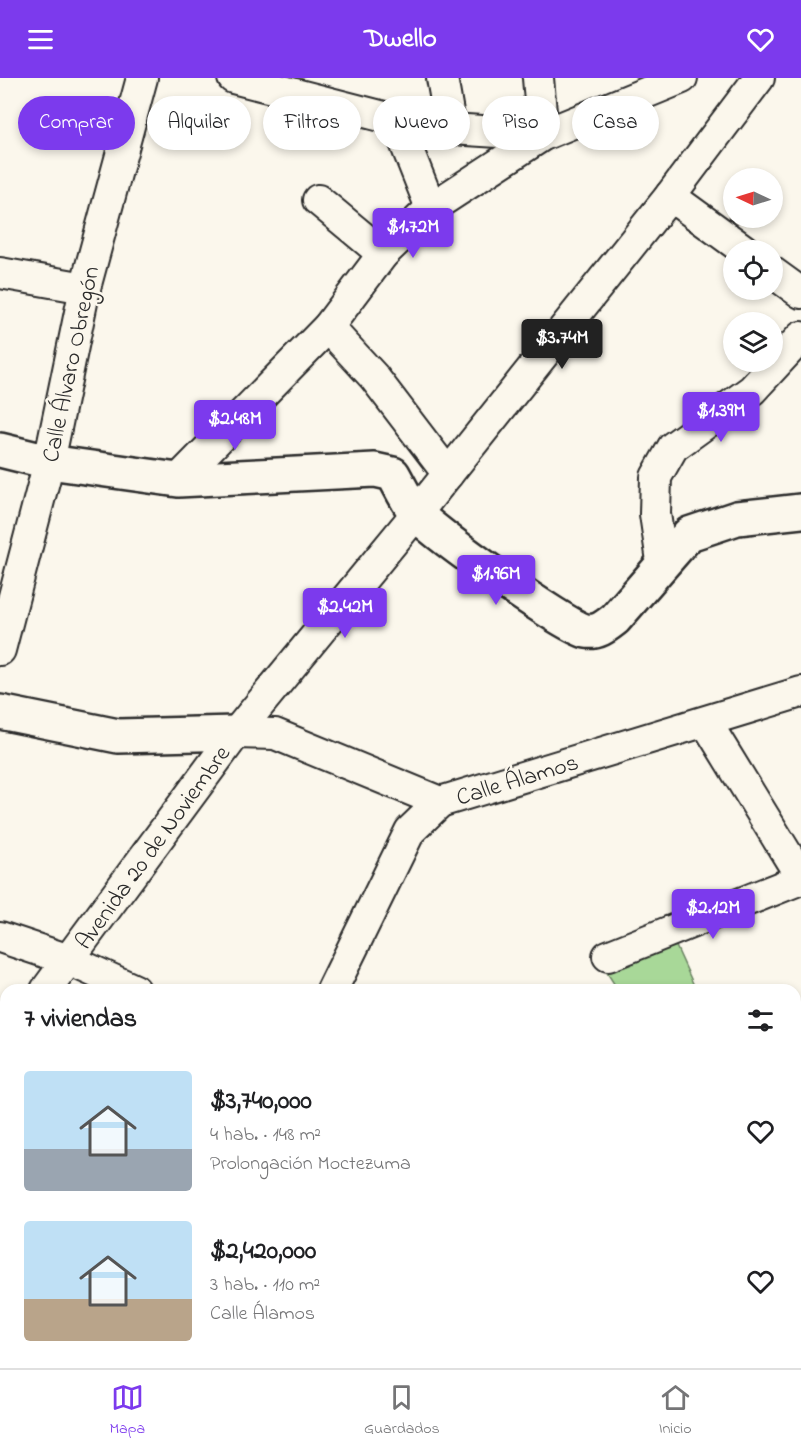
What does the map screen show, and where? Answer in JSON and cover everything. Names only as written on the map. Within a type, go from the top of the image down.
[{"type":"main road","points":[[0,450],[49,462],[178,480],[375,470],[393,474],[416,514],[522,593],[585,631],[600,630],[615,619],[662,561],[689,534],[736,518],[801,511]]},
{"type":"main road","points":[[0,712],[118,736],[236,733]]},
{"type":"street","name":"Calle Álvaro Obregón","points":[[0,650],[49,462],[85,288],[142,78]]},
{"type":"street","points":[[233,78],[373,114]]},
{"type":"street","points":[[442,78],[445,96]]},
{"type":"street","points":[[538,78],[540,96]]},
{"type":"street","points":[[560,128],[682,78]]},
{"type":"street","points":[[730,240],[670,196],[759,78]]},
{"type":"street","points":[[408,150],[431,208]]},
{"type":"street","points":[[178,480],[328,327],[383,254],[431,208],[520,150]]},
{"type":"street","name":"Avenida 20 de Noviembre","points":[[51,984],[236,733],[416,514],[670,196]]},
{"type":"street","points":[[318,200],[383,254]]},
{"type":"street","points":[[0,273],[85,288]]},
{"type":"street","points":[[783,280],[801,292]]},
{"type":"street","points":[[328,327],[381,386],[448,474]]},
{"type":"street","points":[[662,561],[655,514],[656,477],[673,447],[752,390],[801,337]]},
{"type":"street","name":"Calle Álamos","points":[[236,733],[274,734],[440,802],[801,692]]},
{"type":"street","points":[[608,956],[801,878],[706,722]]},
{"type":"street","points":[[335,984],[410,831],[440,802]]},
{"type":"street","points":[[0,936],[69,960],[122,984]]},
{"type":"green space","points":[[675,944],[693,984],[614,984],[604,968]]}]
